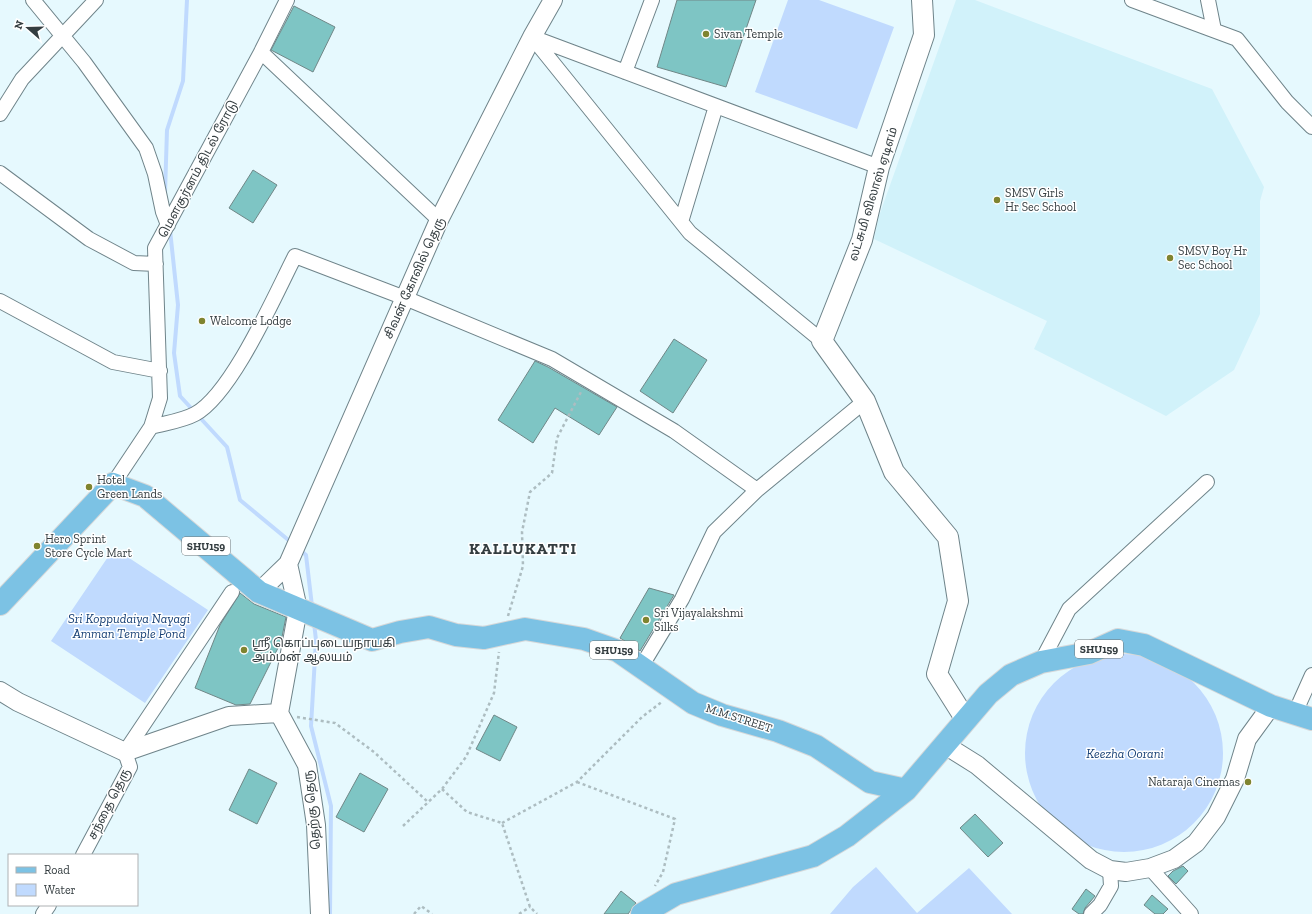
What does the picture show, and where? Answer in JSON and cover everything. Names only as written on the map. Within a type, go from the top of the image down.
[{"type":"main road","name":"லட்சுமி விலாஸ் ஏடிஎம்","points":[[822,341],[862,240],[879,167],[924,35],[922,0]]},
{"type":"main road","points":[[822,341],[865,401],[894,472],[948,537],[958,601],[937,674],[966,720]]},
{"type":"main road","name":"SHU159","points":[[113,484],[145,496],[259,592],[298,609]]},
{"type":"main road","name":"மௌகுர்னம் திடல் ரோடு","points":[[0,604],[113,484]]},
{"type":"main road","name":"M.M.STREET","points":[[298,609],[372,640],[400,632],[429,627],[456,635],[484,638],[525,629],[584,639],[618,651],[693,703],[715,712],[778,731],[816,746],[870,782],[906,790]]},
{"type":"main road","name":"SHU159","points":[[906,790],[988,694],[1011,675],[1041,662],[1089,653],[1118,640],[1144,646],[1271,706],[1303,716]]},
{"type":"main road","points":[[642,914],[676,894],[812,856],[847,836],[906,790]]},
{"type":"street","points":[[33,0],[84,62],[146,148],[155,174],[163,212],[168,225]]},
{"type":"street","points":[[0,114],[22,79],[96,0]]},
{"type":"street","name":"மௌகுர்னம் திடல் ரோடு","points":[[113,484],[151,427],[160,398],[155,248],[261,52],[287,0]]},
{"type":"street","name":"சிவன் கோவில் தெரு","points":[[288,564],[439,220],[532,37],[553,0]]},
{"type":"street","points":[[625,72],[652,0]]},
{"type":"street","points":[[1132,0],[1237,39],[1287,102],[1312,127]]},
{"type":"street","points":[[1208,0],[1214,30]]},
{"type":"street","points":[[532,37],[879,167]]},
{"type":"street","points":[[532,37],[690,233],[822,341]]},
{"type":"street","points":[[261,52],[439,220]]},
{"type":"street","points":[[681,222],[716,106]]},
{"type":"street","points":[[0,173],[89,239],[134,263],[156,264]]},
{"type":"street","points":[[151,427],[195,414],[219,394],[260,326],[295,256],[405,298],[552,359],[674,431],[757,490]]},
{"type":"street","points":[[0,301],[113,362],[160,371]]},
{"type":"street","points":[[641,667],[682,599],[714,532],[757,490],[865,401]]},
{"type":"street","points":[[1041,662],[1069,609],[1207,482]]},
{"type":"street","points":[[259,592],[288,564]]},
{"type":"street","points":[[0,691],[18,702],[124,752],[229,716],[279,713],[298,609],[288,564]]},
{"type":"street","points":[[124,752],[232,592]]},
{"type":"street","points":[[1303,716],[1312,675]]},
{"type":"street","points":[[945,745],[977,765],[1091,860],[1110,870],[1126,872],[1150,868],[1174,859],[1196,843],[1216,817],[1235,779],[1247,739],[1271,706]]},
{"type":"street","name":"தெற்கு தெரு","points":[[279,713],[307,764],[316,825],[320,914]]},
{"type":"street","name":"சந்தை தெரு","points":[[84,854],[130,767],[124,752]]},
{"type":"street","points":[[1150,868],[1191,914]]},
{"type":"street","points":[[1092,914],[1100,905],[1111,886],[1110,870]]},
{"type":"street","points":[[42,914],[48,906]]},
{"type":"path","points":[[404,826],[442,790],[466,757],[494,693],[499,653],[523,566],[522,532],[530,492],[552,473],[557,438],[588,380]]},
{"type":"path","points":[[442,790],[467,812],[502,824],[577,782],[642,717],[676,690]]},
{"type":"path","points":[[279,713],[335,723],[374,752],[430,803]]},
{"type":"path","points":[[577,782],[675,819],[663,872],[653,890]]},
{"type":"path","points":[[502,824],[530,907],[538,914]]},
{"type":"path","points":[[414,914],[421,906],[432,914]]},
{"type":"path","points":[[519,914],[530,907]]},
{"type":"shaded area","name":"SMSV Boy Hr Sec School","points":[[956,0],[975,0],[1212,89],[1264,187],[1260,201],[1260,314],[1234,370],[1166,416],[1034,349],[1047,321],[874,239],[879,216]]},
{"type":"water","points":[[788,0],[819,0],[894,27],[857,129],[755,92]]},
{"type":"water","name":"Sri Koppudaiya Nayagi Amman Temple Pond","points":[[114,548],[208,610],[145,703],[51,641]]},
{"type":"water","name":"Keezha Oorani","points":[[1124,654],[1153,658],[1171,666],[1194,683],[1211,706],[1219,724],[1223,753],[1219,782],[1211,800],[1194,823],[1171,840],[1153,848],[1124,852],[1095,848],[1077,840],[1054,823],[1037,800],[1029,782],[1025,753],[1029,724],[1037,706],[1054,683],[1077,666],[1095,658]]},
{"type":"water","points":[[876,867],[917,913],[969,868],[1012,914],[830,914],[853,887]]},
{"type":"building","name":"Sivan Temple","points":[[677,0],[756,0],[726,87],[657,67]]},
{"type":"building","points":[[294,6],[335,27],[313,72],[271,50]]},
{"type":"building","points":[[253,170],[277,185],[253,223],[229,208]]},
{"type":"building","points":[[674,339],[707,360],[673,413],[640,391]]},
{"type":"building","points":[[535,361],[617,407],[599,435],[555,408],[533,443],[498,420]]},
{"type":"building","name":"Sri Vijayalakshmi Silks","points":[[649,588],[674,595],[640,651],[620,638]]},
{"type":"building","name":"ஸ்ரீ கொப்புடையநாயகி அம்மன் ஆலயம்","points":[[240,593],[254,604],[286,617],[281,642],[250,704],[236,705],[195,688],[220,625]]},
{"type":"building","points":[[494,715],[517,727],[500,761],[476,749]]},
{"type":"building","points":[[249,769],[277,783],[257,824],[229,810]]},
{"type":"building","points":[[360,773],[388,789],[364,832],[336,817]]},
{"type":"building","points":[[975,814],[1003,843],[988,857],[960,828]]},
{"type":"building","points":[[1183,866],[1188,871],[1176,884],[1168,876],[1173,871]]},
{"type":"building","points":[[1086,889],[1095,896],[1085,908],[1083,914],[1079,914],[1072,909]]},
{"type":"building","points":[[621,891],[636,903],[628,914],[604,914]]},
{"type":"building","points":[[1152,895],[1168,909],[1163,914],[1155,914],[1144,905]]},
{"type":"waterway","points":[[165,193],[167,130],[183,81],[187,0]]},
{"type":"waterway","points":[[170,230],[178,305],[174,353],[180,396],[227,447],[240,500],[292,543]]},
{"type":"waterway","points":[[299,549],[306,555],[312,606]]},
{"type":"waterway","points":[[314,623],[316,640],[311,726],[331,806],[330,914]]},
{"type":"place","name":"Sivan Temple","points":[[706,34]]},
{"type":"place","name":"SMSV Girls Hr Sec School","points":[[997,200]]},
{"type":"place","name":"SMSV Boy Hr Sec School","points":[[1170,258]]},
{"type":"place","name":"Welcome Lodge","points":[[202,321]]},
{"type":"place","name":"Hotel Green Lands","points":[[89,487]]},
{"type":"place","name":"Hero Sprint Store Cycle Mart","points":[[37,546]]},
{"type":"place","name":"Sri Vijayalakshmi Silks","points":[[646,620]]},
{"type":"place","name":"ஸ்ரீ கொப்புடையநாயகி அம்மன் ஆலயம்","points":[[244,650]]},
{"type":"place","name":"Nataraja Cinemas","points":[[1248,782]]},
{"type":"district","name":"KALLUKATTI","points":[[523,548]]}]
